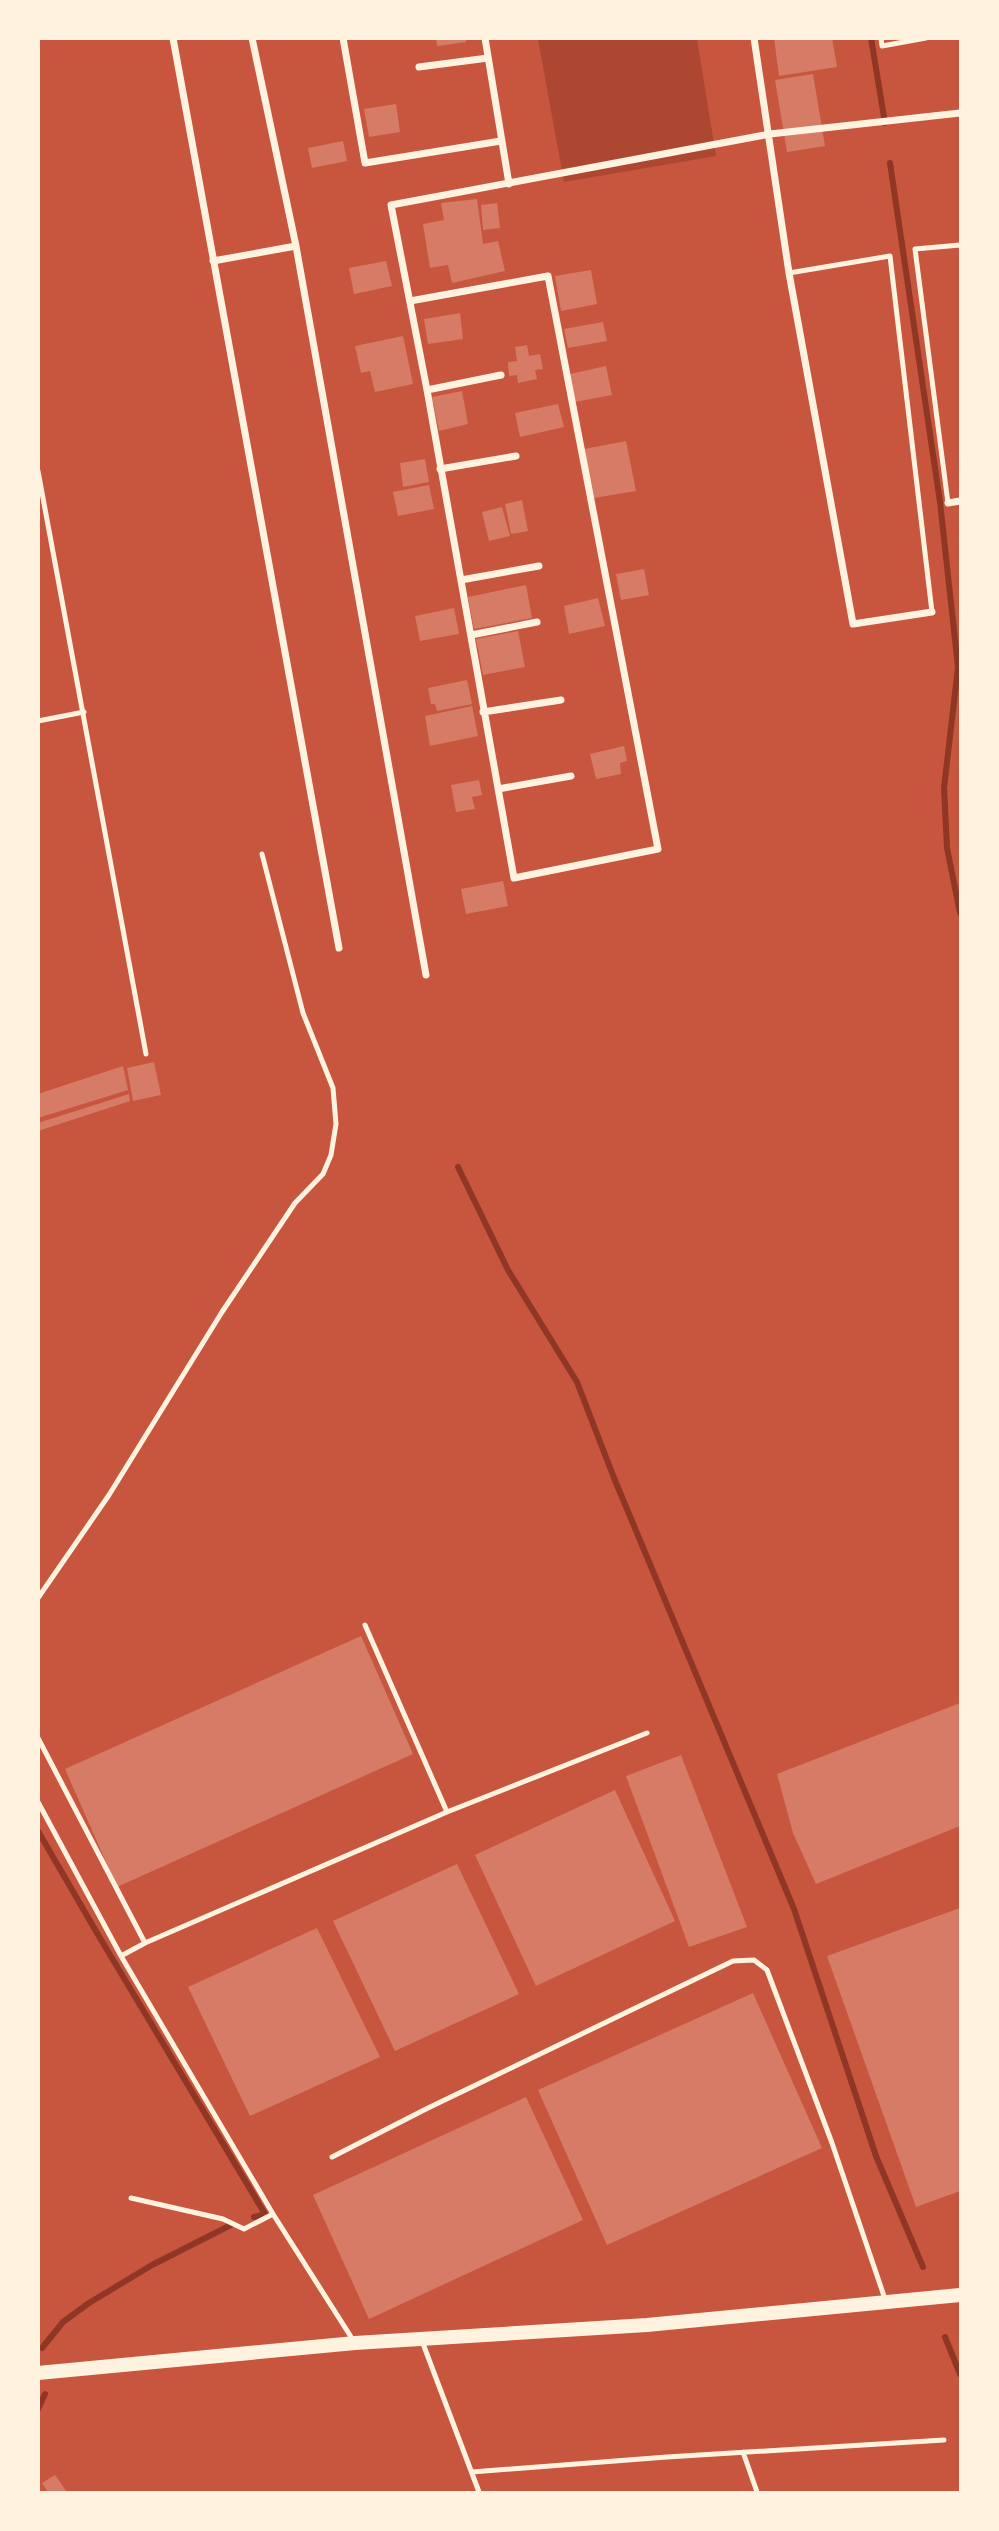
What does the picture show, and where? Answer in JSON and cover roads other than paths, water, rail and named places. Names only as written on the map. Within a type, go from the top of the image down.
[{"type":"main road","points":[[38,2373],[355,2343],[647,2325],[961,2295]]},
{"type":"street","points":[[173,38],[339,948]]},
{"type":"street","points":[[252,38],[296,246],[426,975]]},
{"type":"street","points":[[343,38],[365,163],[501,141]]},
{"type":"street","points":[[485,38],[509,184]]},
{"type":"street","points":[[754,38],[789,273],[853,624],[932,612]]},
{"type":"street","points":[[419,67],[488,58]]},
{"type":"street","points":[[410,301],[548,276],[658,849],[513,878],[391,205],[770,134],[961,113]]},
{"type":"street","points":[[213,261],[296,246]]},
{"type":"street","points":[[426,390],[501,375]]},
{"type":"street","points":[[440,469],[516,456]]},
{"type":"street","points":[[948,503],[961,501]]},
{"type":"street","points":[[461,580],[539,566]]},
{"type":"street","points":[[471,635],[537,622]]},
{"type":"street","points":[[483,712],[561,700]]},
{"type":"street","points":[[498,789],[571,776]]},
{"type":"lane","points":[[881,38],[882,46],[926,38]]},
{"type":"lane","points":[[948,503],[915,249],[961,245]]},
{"type":"lane","points":[[789,273],[890,256],[932,612]]},
{"type":"lane","points":[[38,471],[146,1054]]},
{"type":"lane","points":[[38,721],[84,712]]},
{"type":"lane","points":[[38,1598],[108,1495],[222,1312],[295,1203],[323,1174],[331,1155],[336,1124],[333,1088],[303,1013],[262,854]]},
{"type":"lane","points":[[365,1625],[447,1812]]},
{"type":"lane","points":[[121,1956],[145,1943],[447,1812],[647,1732]]},
{"type":"lane","points":[[38,1738],[145,1943]]},
{"type":"lane","points":[[38,1802],[121,1956],[273,2214],[355,2343]]},
{"type":"lane","points":[[332,2157],[733,1961],[754,1960],[766,1970],[832,2143],[886,2301]]},
{"type":"lane","points":[[131,2199],[223,2219],[244,2229],[273,2214]]},
{"type":"lane","points":[[422,2340],[479,2493]]},
{"type":"lane","points":[[472,2472],[944,2440]]},
{"type":"lane","points":[[743,2452],[757,2493]]},
{"type":"waterway","points":[[871,38],[885,123]]},
{"type":"waterway","points":[[890,163],[940,502],[958,667],[944,788],[947,848],[960,913]]},
{"type":"waterway","points":[[458,1167],[508,1270],[577,1382],[614,1478],[794,1909],[876,2156],[923,2267]]},
{"type":"waterway","points":[[38,1831],[265,2214],[254,2217]]},
{"type":"waterway","points":[[42,2348],[63,2322],[89,2303],[152,2265],[231,2225]]},
{"type":"waterway","points":[[945,2337],[960,2374]]},
{"type":"waterway","points":[[38,2409],[45,2394]]}]
